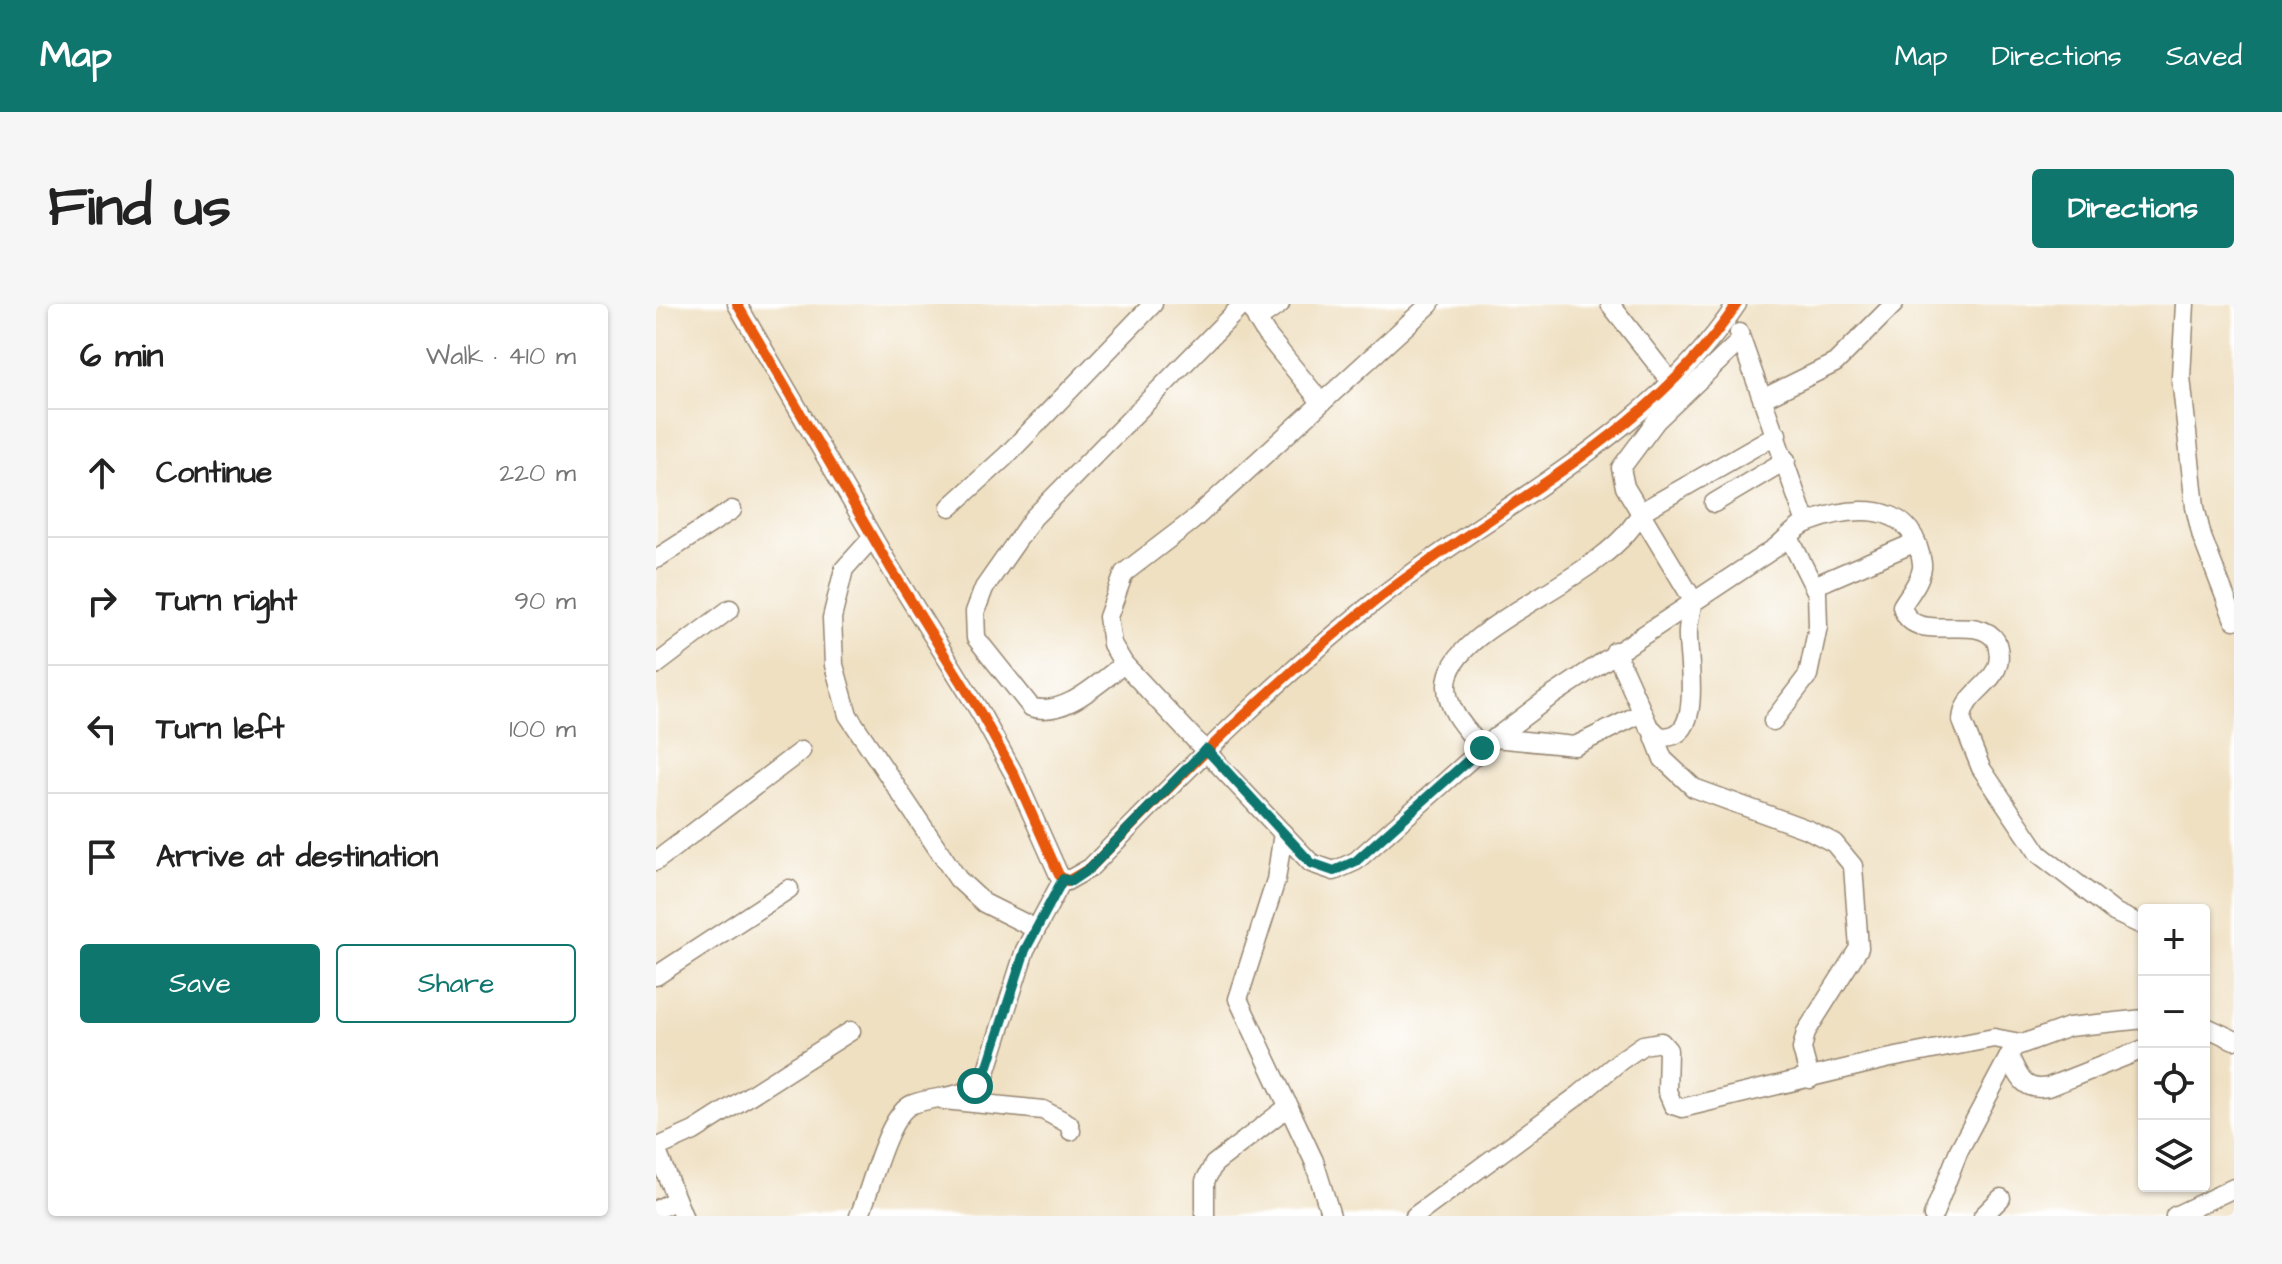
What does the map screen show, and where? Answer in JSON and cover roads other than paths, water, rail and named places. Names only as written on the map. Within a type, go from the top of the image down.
[{"type":"street","points":[[737,304],[872,538],[980,712],[1063,879],[1071,881],[1090,868],[1266,692],[1383,595],[1499,511],[1567,468],[1653,400],[1732,307]]},
{"type":"street","points":[[950,507],[1006,456],[1153,304]]},
{"type":"street","points":[[1124,664],[1065,704],[1048,710],[1031,707],[976,638],[974,622],[980,598],[1033,518],[1249,309],[1280,304]]},
{"type":"street","points":[[1430,304],[1192,521],[1124,573],[1108,617],[1112,644],[1124,664],[1311,863],[1334,871],[1346,869],[1488,743],[1615,651],[1806,523],[1857,511],[1889,514],[1904,523],[1916,542],[1922,566],[1902,606],[1906,616],[1924,627],[1981,630],[1994,636],[1998,647],[1996,671],[1969,700],[1962,714],[1963,725],[1981,768],[2044,860],[2122,918],[2138,924]]},
{"type":"street","points":[[1610,304],[1671,382]]},
{"type":"street","points":[[1764,398],[1835,363],[1894,304]]},
{"type":"street","points":[[2185,304],[2181,377],[2195,507],[2206,550],[2234,620]]},
{"type":"street","points":[[1732,307],[1806,523]]},
{"type":"street","points":[[1249,309],[1321,402]]},
{"type":"street","points":[[1653,733],[1664,737],[1675,735],[1687,715],[1691,694],[1688,631],[1693,600],[1623,480],[1624,462],[1656,421],[1741,340]]},
{"type":"street","points":[[1642,713],[1575,746],[1488,743],[1458,719],[1448,697],[1447,679],[1461,651],[1480,634],[1601,560],[1628,535],[1641,512],[1777,434]]},
{"type":"street","points":[[1714,503],[1786,460]]},
{"type":"street","points":[[656,559],[732,510]]},
{"type":"street","points":[[1773,721],[1810,670],[1820,607],[1814,586],[1789,537]]},
{"type":"street","points":[[872,538],[844,569],[832,618],[834,665],[848,715],[958,879],[984,903],[1036,929]]},
{"type":"street","points":[[1814,586],[1916,542]]},
{"type":"street","points":[[656,665],[730,609]]},
{"type":"street","points":[[1615,651],[1663,759],[1694,788],[1809,830],[1834,843],[1853,866],[1859,948],[1806,1032],[1802,1049],[1810,1079]]},
{"type":"street","points":[[656,861],[801,751]]},
{"type":"street","points":[[1283,833],[1276,880],[1238,999],[1314,1161],[1331,1216]]},
{"type":"street","points":[[859,1216],[897,1117],[912,1104],[942,1099],[984,1079],[1022,957],[1063,879]]},
{"type":"street","points":[[656,976],[789,889]]},
{"type":"street","points":[[1933,1216],[1959,1150],[2014,1050],[2069,1027],[2138,1020]]},
{"type":"street","points":[[2210,1029],[2234,1040]]},
{"type":"street","points":[[656,1210],[680,1208],[663,1151],[851,1031]]},
{"type":"street","points":[[1415,1216],[1643,1045],[1661,1042],[1668,1050],[1667,1091],[1669,1100],[1677,1107],[1994,1038],[2014,1050],[2024,1085],[2034,1089],[2138,1051]]},
{"type":"street","points":[[942,1099],[968,1105],[1043,1110],[1069,1124],[1071,1131]]},
{"type":"street","points":[[1205,1216],[1205,1181],[1214,1164],[1289,1106]]},
{"type":"street","points":[[2175,1216],[2234,1188]]},
{"type":"street","points":[[1983,1216],[2001,1198]]}]
